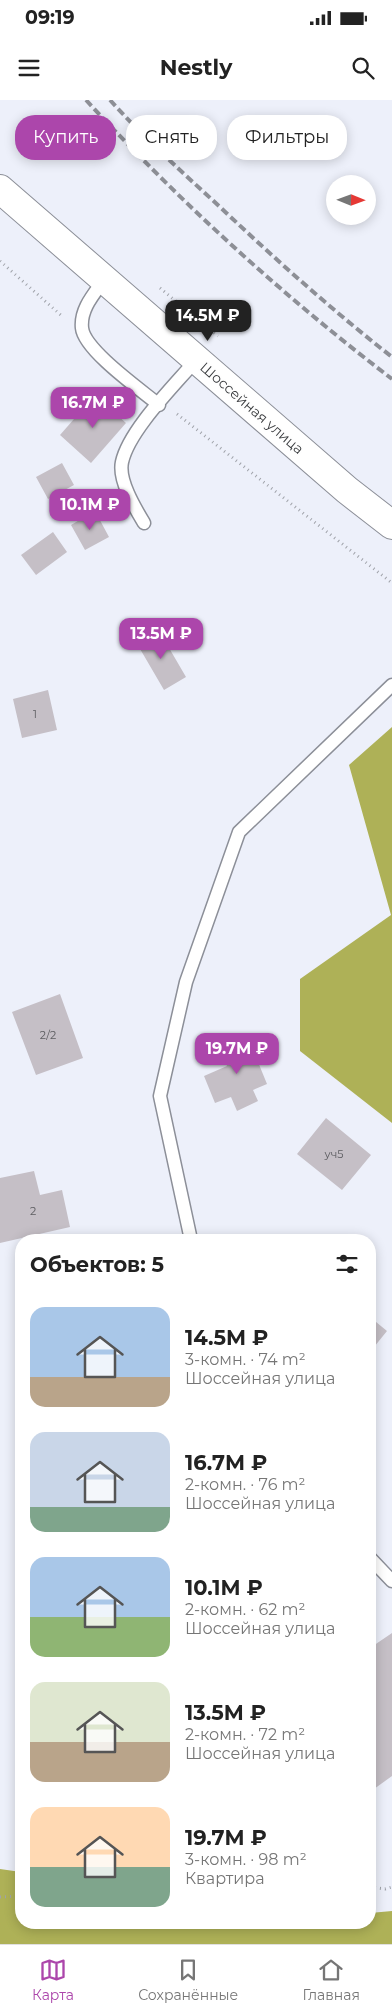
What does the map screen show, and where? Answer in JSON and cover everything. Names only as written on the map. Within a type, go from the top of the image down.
[{"type":"main road","name":"Шоссейная улица","points":[[0,189],[347,490],[392,525]]},
{"type":"lane","points":[[104,280],[86,304],[82,329],[93,350],[159,404]]},
{"type":"lane","points":[[144,523],[127,496],[121,464],[132,437],[196,360]]},
{"type":"lane","points":[[190,1234],[160,1096],[186,982],[235,842],[239,832],[392,685]]},
{"type":"lane","points":[[376,1564],[392,1581]]},
{"type":"path","points":[[0,261],[63,318],[82,329]]},
{"type":"path","points":[[159,404],[180,416],[392,583]]},
{"type":"path","points":[[376,1888],[385,1889],[392,1887]]},
{"type":"path","points":[[0,1897],[15,1896]]},
{"type":"shaded area","points":[[392,727],[392,1123],[300,1051],[300,979],[391,915],[349,765]]},
{"type":"shaded area","points":[[0,1869],[15,1871],[15,1929],[376,1929],[376,1912],[392,1911],[392,1944],[0,1944]]},
{"type":"building","points":[[95,395],[126,423],[91,463],[60,435]]},
{"type":"building","points":[[62,463],[74,485],[48,499],[36,477]]},
{"type":"building","points":[[95,511],[109,537],[85,550],[71,525]]},
{"type":"building","points":[[53,532],[67,552],[36,575],[21,555]]},
{"type":"building","points":[[158,629],[186,677],[164,690],[136,642]]},
{"type":"building","points":[[48,690],[57,730],[22,738],[13,699]]},
{"type":"building","points":[[60,994],[83,1058],[36,1075],[12,1012]]},
{"type":"building","points":[[247,1035],[267,1084],[253,1090],[258,1101],[237,1111],[231,1097],[215,1103],[204,1076],[227,1066],[219,1047]]},
{"type":"building","points":[[326,1118],[371,1155],[342,1190],[297,1154]]},
{"type":"building","points":[[34,1171],[40,1195],[62,1190],[70,1227],[39,1234],[15,1234],[15,1240],[0,1243],[0,1178]]},
{"type":"building","points":[[376,1322],[387,1331],[376,1345]]},
{"type":"building","points":[[392,1633],[392,1776],[376,1788],[376,1644]]},
{"type":"railway","points":[[86,100],[158,175],[233,246],[311,314],[392,379]]},
{"type":"railway","points":[[110,100],[163,154],[261,245],[326,303],[392,357]]}]
